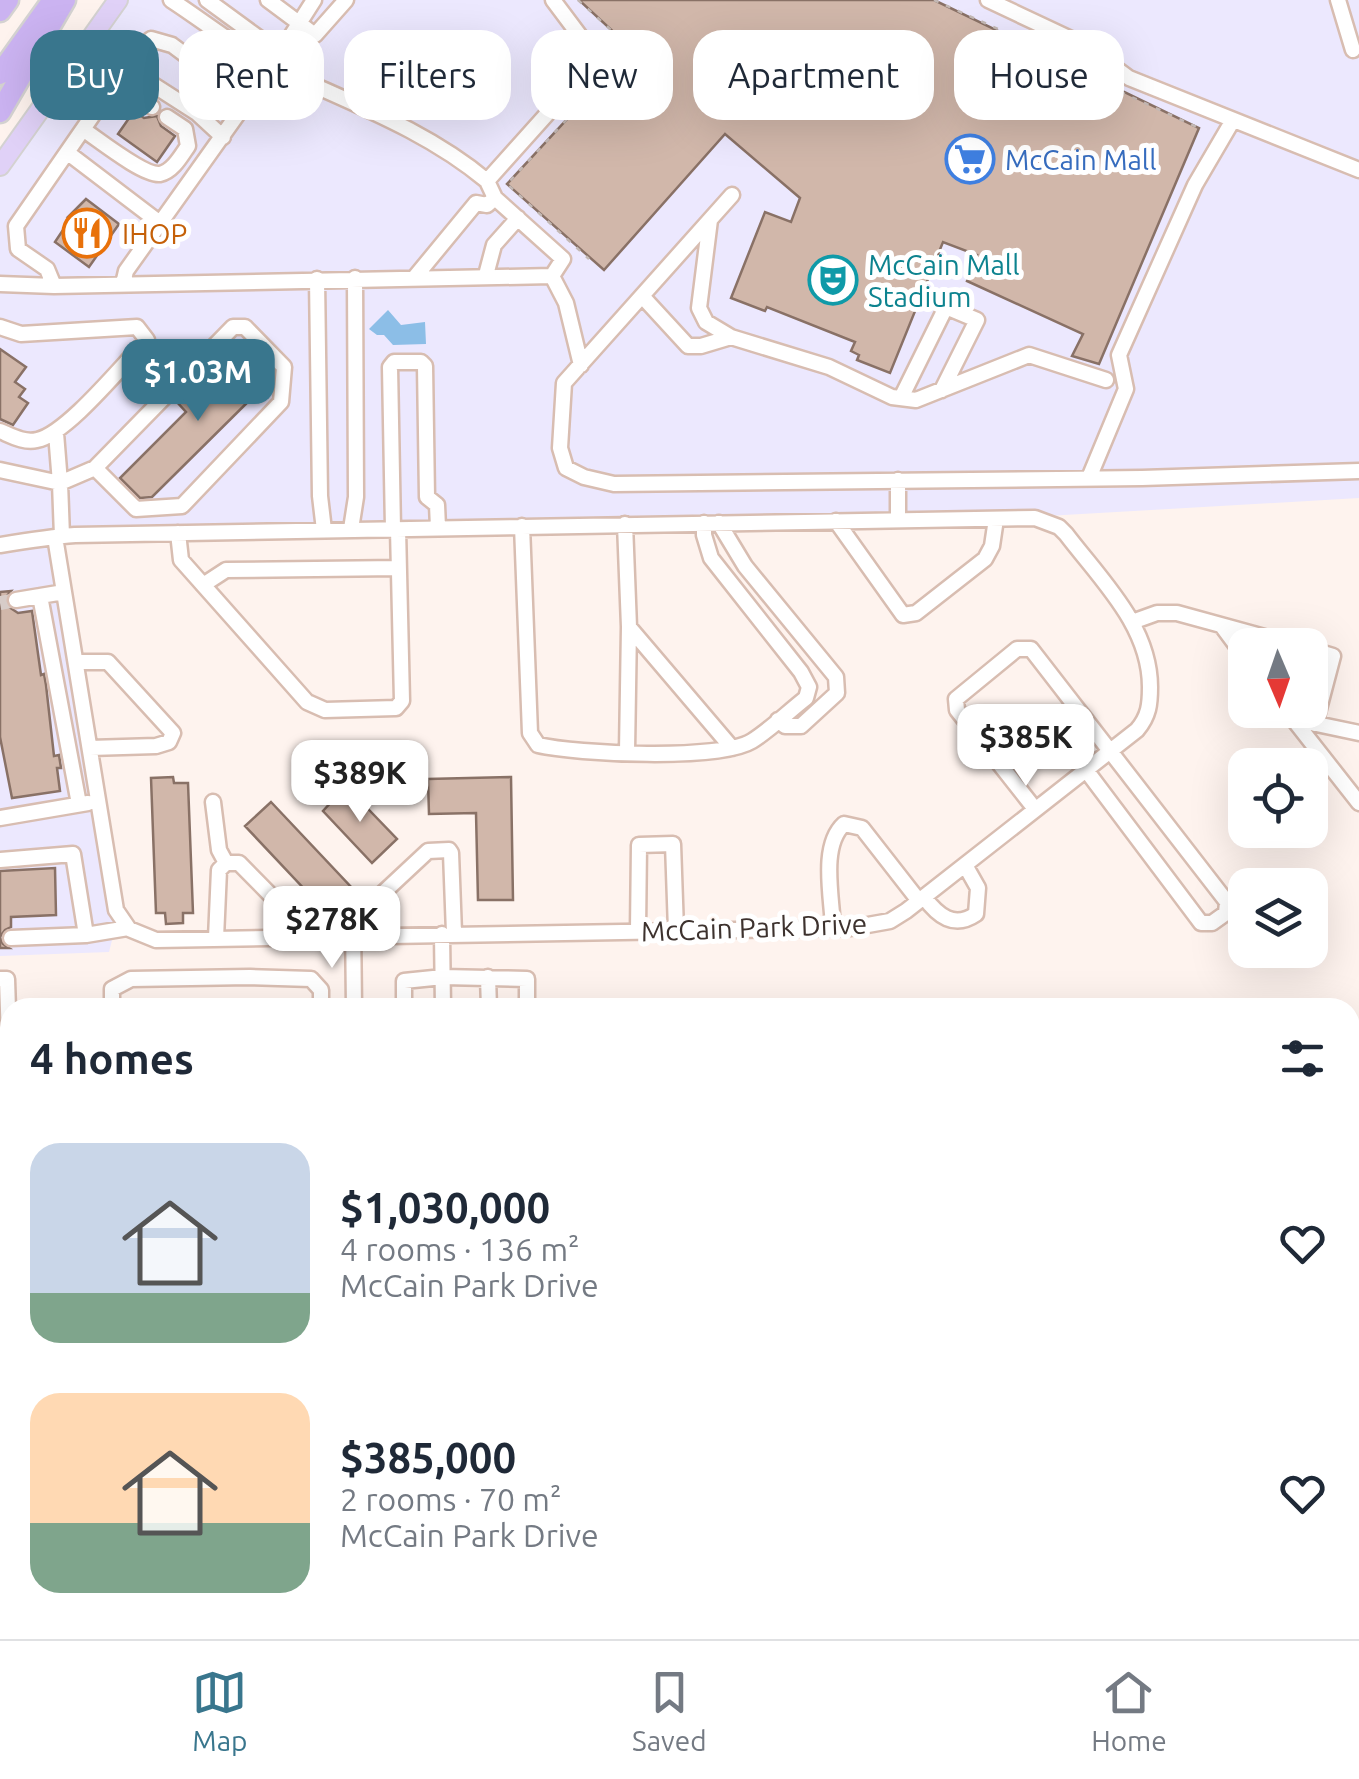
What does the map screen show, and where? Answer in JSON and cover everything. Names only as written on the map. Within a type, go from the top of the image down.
[{"type":"highway","points":[[0,11],[8,0]]},
{"type":"highway","points":[[0,74],[53,0]]},
{"type":"highway","points":[[0,112],[65,0]]},
{"type":"main road","points":[[0,166],[118,0]]},
{"type":"street","points":[[172,0],[217,30]]},
{"type":"street","points":[[208,0],[249,30]]},
{"type":"street","points":[[268,0],[314,34],[346,0]]},
{"type":"street","points":[[295,30],[314,0]]},
{"type":"street","points":[[487,181],[582,75],[592,52],[553,0]]},
{"type":"street","points":[[988,0],[1086,46],[1128,78],[1359,170]]},
{"type":"street","points":[[1338,0],[1354,50]]},
{"type":"street","points":[[324,90],[452,152],[487,181],[495,198],[562,259],[552,276]]},
{"type":"street","points":[[84,130],[148,172],[161,174],[172,168],[188,146],[184,129],[167,117]]},
{"type":"street","points":[[54,286],[47,269],[18,249],[16,226],[91,120]]},
{"type":"street","points":[[205,120],[223,137]]},
{"type":"street","points":[[123,284],[126,270],[235,120]]},
{"type":"street","points":[[1089,478],[1126,390],[1118,355],[1196,186],[1234,120]]},
{"type":"street","points":[[68,153],[160,223]]},
{"type":"street","points":[[732,195],[564,383],[560,448],[566,468],[584,478],[614,484],[1359,471]]},
{"type":"street","points":[[415,276],[476,203],[487,205],[495,198]]},
{"type":"street","points":[[486,275],[494,245],[518,218]]},
{"type":"street","points":[[710,220],[699,308],[706,322],[730,337],[829,366],[892,397],[916,400],[1029,354],[1106,380]]},
{"type":"street","points":[[0,284],[552,276]]},
{"type":"street","points":[[552,276],[566,303],[580,365]]},
{"type":"street","points":[[317,278],[320,496],[324,530]]},
{"type":"street","points":[[350,530],[356,497],[355,278]]},
{"type":"street","points":[[642,296],[688,346],[730,337]]},
{"type":"street","points":[[902,398],[946,306],[977,320],[942,390]]},
{"type":"street","points":[[0,327],[21,334],[136,327],[146,337],[56,433],[35,441],[0,430]]},
{"type":"street","points":[[0,470],[60,484],[95,468],[233,327],[245,327],[284,366],[281,402],[182,506],[136,510],[95,468]]},
{"type":"street","points":[[178,533],[181,560],[308,702],[325,710],[396,708],[402,701],[390,367],[394,362],[421,362],[425,366],[428,497],[437,505],[438,527]]},
{"type":"street","points":[[12,938],[86,935],[128,928],[116,910],[64,592],[58,536],[60,484],[56,433]]},
{"type":"street","points":[[898,480],[898,520]]},
{"type":"street","name":"McCain Park Drive","points":[[0,545],[58,536],[1035,518],[1059,527],[1132,622],[1148,660],[1150,704],[1145,721],[1137,730],[890,920],[833,928],[156,940],[128,928]]},
{"type":"street","points":[[836,522],[902,614],[916,614],[985,560],[992,546],[996,519]]},
{"type":"street","points":[[522,526],[530,733],[538,744],[559,750],[684,752],[732,748],[750,742],[778,720],[806,698],[809,686],[801,672],[711,558],[704,536],[712,523],[836,677],[836,692],[801,726],[785,726],[778,720]]},
{"type":"street","points":[[625,524],[628,751]]},
{"type":"street","points":[[203,585],[226,570],[398,568]]},
{"type":"street","points":[[16,600],[64,592]]},
{"type":"street","points":[[40,596],[79,804]]},
{"type":"street","points":[[1132,622],[1167,612],[1229,628]]},
{"type":"street","points":[[1221,626],[1228,635]]},
{"type":"street","points":[[629,627],[732,748]]},
{"type":"street","points":[[1035,810],[957,710],[956,699],[1018,650],[1030,650],[1227,902],[1226,913],[1201,924],[1086,770]]},
{"type":"street","points":[[76,662],[108,662],[173,733],[169,742],[156,746],[90,748]]},
{"type":"street","points":[[1328,727],[1359,733]]},
{"type":"street","points":[[1300,728],[1359,803]]},
{"type":"street","points":[[0,818],[98,800]]},
{"type":"street","points":[[213,802],[219,850],[226,863]]},
{"type":"street","points":[[833,928],[831,856],[834,833],[844,824],[862,828],[921,899],[949,920],[966,920],[976,914],[978,888],[965,865]]},
{"type":"street","points":[[638,930],[639,845],[674,844],[676,930]]},
{"type":"street","points":[[354,998],[353,921],[428,851],[449,850],[444,998]]},
{"type":"street","points":[[0,860],[73,854],[86,935]]},
{"type":"street","points":[[216,938],[220,870],[226,863],[239,863],[298,922],[300,936]]},
{"type":"street","points":[[112,998],[112,990],[131,980],[250,977],[311,980],[321,990],[321,998]]},
{"type":"street","points":[[404,998],[404,981],[443,977],[527,979],[528,998]]},
{"type":"street","points":[[488,977],[489,998]]},
{"type":"street","points":[[0,979],[7,979],[7,998]]},
{"type":"path","points":[[578,0],[611,30]]},
{"type":"path","points":[[934,0],[1030,43],[1088,76],[1199,128]]},
{"type":"path","points":[[566,120],[507,184],[589,259]]},
{"type":"shaded area","name":"McCain Mall","points":[[116,0],[1359,0],[1359,498],[996,519],[56,537],[118,917],[109,952],[0,956],[0,163],[31,120],[159,120],[159,30],[95,30]]},
{"type":"water","points":[[388,310],[401,325],[425,322],[426,344],[393,345],[384,335],[369,329]]},
{"type":"building","name":"McCain Mall","points":[[579,0],[934,0],[996,30],[954,30],[954,120],[1124,120],[1124,92],[1199,128],[1099,364],[1072,356],[1083,334],[967,281],[977,255],[943,242],[890,373],[857,360],[859,355],[851,351],[855,342],[767,307],[765,311],[731,298],[765,212],[791,222],[800,198],[725,134],[604,270],[507,184],[566,120],[673,120],[673,30],[611,30]]},
{"type":"building","points":[[128,120],[159,120],[175,136],[157,162],[118,134]]},
{"type":"building","name":"IHOP","points":[[86,199],[119,224],[89,267],[55,242],[71,218],[68,217]]},
{"type":"building","points":[[250,347],[273,371],[272,378],[152,497],[140,498],[120,478],[186,412],[176,401],[189,387],[199,398]]},
{"type":"building","points":[[0,349],[26,367],[15,382],[25,389],[19,397],[28,403],[13,425],[0,419]]},
{"type":"building","points":[[11,591],[6,597],[9,607],[18,613],[32,611],[54,756],[59,755],[61,768],[57,768],[60,791],[12,798],[0,737],[0,592]]},
{"type":"building","points":[[173,777],[174,783],[188,783],[193,913],[183,913],[183,923],[166,924],[165,913],[156,913],[151,778]]},
{"type":"building","points":[[511,777],[513,900],[478,900],[476,813],[429,814],[428,779]]},
{"type":"building","points":[[346,786],[397,839],[372,863],[323,811]]},
{"type":"building","points":[[271,802],[352,888],[326,912],[245,826]]},
{"type":"building","points":[[55,868],[56,915],[11,917],[11,927],[0,937],[0,871]]},
{"type":"tunnel","points":[[0,603],[16,600]]},
{"type":"place","name":"McCain Mall","points":[[970,159]]},
{"type":"place","name":"IHOP","points":[[87,233]]},
{"type":"place","name":"McCain Mall Stadium","points":[[833,280]]}]
